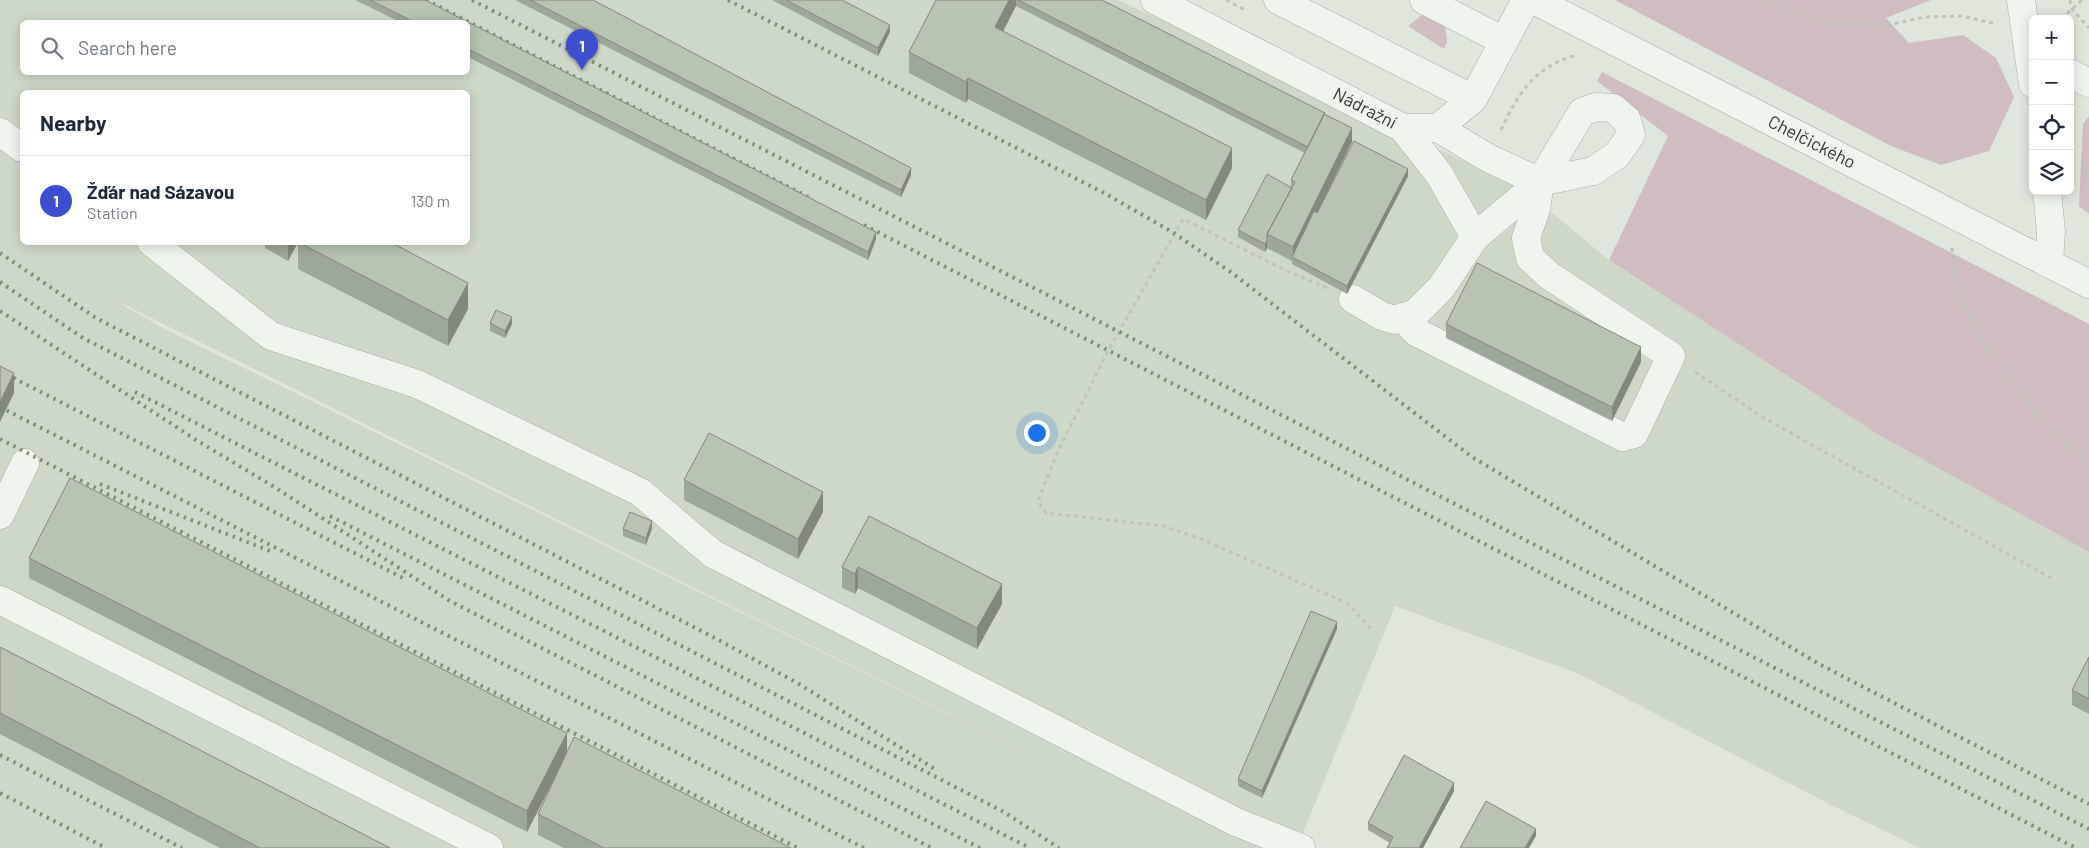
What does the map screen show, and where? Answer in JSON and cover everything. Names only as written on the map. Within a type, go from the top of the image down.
[{"type":"street","name":"Nádražní","points":[[1155,0],[1403,128],[1438,128]]},
{"type":"street","points":[[1278,0],[1474,99]]},
{"type":"street","points":[[1424,0],[1504,41]]},
{"type":"street","points":[[1526,0],[1474,99],[1438,128],[1488,158],[1540,182]]},
{"type":"street","name":"Chelčického","points":[[1534,0],[2089,284]]},
{"type":"street","points":[[2021,0],[2029,44]]},
{"type":"street","points":[[2074,75],[2089,83]]},
{"type":"street","points":[[1403,128],[1439,174],[1475,237]]},
{"type":"street","points":[[0,132],[20,147]]},
{"type":"street","points":[[1353,299],[1382,316],[1394,320],[1416,313],[1441,288],[1475,237],[1540,182]]},
{"type":"street","points":[[1403,317],[1416,332],[1623,437],[1634,434],[1672,356],[1550,276],[1530,258],[1526,238],[1536,210],[1540,182]]},
{"type":"street","points":[[2048,195],[2050,211],[2048,264]]},
{"type":"street","points":[[155,245],[271,336],[417,384],[640,492],[713,554],[1236,822],[1301,848]]},
{"type":"street","points":[[0,515],[25,463]]},
{"type":"street","points":[[0,600],[489,848]]},
{"type":"path","points":[[1763,0],[1816,21],[1888,25],[1924,17],[1962,16],[2029,44]]},
{"type":"path","points":[[2070,0],[2072,8],[2089,28]]},
{"type":"path","points":[[2065,15],[2082,0]]},
{"type":"path","points":[[1516,98],[1532,78],[1546,68],[1579,54]]},
{"type":"path","points":[[1353,299],[1289,272],[1183,219],[1108,351],[1057,453],[1038,501],[1046,513],[1059,516],[1163,526],[1201,538],[1347,603],[1374,632]]},
{"type":"path","points":[[1952,241],[1952,266],[1955,288],[1978,335],[2054,437],[2089,460]]},
{"type":"path","points":[[1672,356],[1764,418],[2051,578]]},
{"type":"shaded area","points":[[0,0],[1118,0],[1522,188],[1609,260],[1877,434],[2089,552],[2089,848],[1920,848],[1835,807],[1579,674],[1395,606],[1297,848],[0,848]],"holes":[[[107,296],[1045,762],[163,328]]]},
{"type":"shaded area","points":[[1615,0],[1931,0],[1886,18],[1909,43],[1963,35],[1996,58],[2014,97],[1989,151],[1941,165],[1891,146]]},
{"type":"shaded area","points":[[1426,12],[1445,25],[1447,42],[1444,49],[1408,26]]},
{"type":"shaded area","points":[[1602,72],[2089,324],[2089,552],[1877,434],[1609,260],[1668,136],[1597,81]]},
{"type":"shaded area","points":[[2089,116],[2089,214],[2079,206],[2083,124]]},
{"type":"building","points":[[370,0],[425,0],[464,20],[410,20]]},
{"type":"building","points":[[530,0],[593,0],[911,168],[901,190]]},
{"type":"building","points":[[786,0],[842,0],[890,25],[878,48]]},
{"type":"building","points":[[936,0],[1009,0],[995,27],[1232,148],[1206,200],[968,78],[966,82],[909,52]]},
{"type":"building","points":[[1018,0],[1102,0],[1325,113],[1308,147]]},
{"type":"building","points":[[470,23],[876,232],[868,252],[470,50]]},
{"type":"building","points":[[1324,114],[1352,128],[1293,247],[1267,234],[1295,182],[1291,180]]},
{"type":"building","points":[[1354,141],[1408,169],[1347,286],[1292,257],[1314,211],[1317,213]]},
{"type":"building","points":[[1267,174],[1292,188],[1267,234],[1265,244],[1238,230]]},
{"type":"building","points":[[304,245],[396,245],[468,283],[448,320]]},
{"type":"building","points":[[1477,263],[1641,347],[1612,407],[1446,324]]},
{"type":"building","points":[[496,310],[512,317],[505,331],[490,323]]},
{"type":"building","points":[[0,366],[14,373],[0,402]]},
{"type":"building","points":[[709,433],[823,492],[798,539],[684,480]]},
{"type":"building","points":[[70,478],[567,733],[527,811],[29,558]]},
{"type":"building","points":[[630,512],[652,521],[646,538],[623,529]]},
{"type":"building","points":[[869,516],[1002,584],[977,628],[858,567],[855,574],[842,567]]},
{"type":"building","points":[[1311,611],[1337,622],[1262,791],[1238,779]]},
{"type":"building","points":[[0,647],[390,848],[260,848],[0,713]]},
{"type":"building","points":[[2089,657],[2089,699],[2072,690]]},
{"type":"building","points":[[574,737],[791,848],[604,848],[538,814]]},
{"type":"building","points":[[1404,755],[1454,783],[1419,848],[1387,848],[1393,837],[1368,823]]},
{"type":"building","points":[[1486,801],[1536,829],[1525,848],[1460,848]]},
{"type":"railway","points":[[426,0],[465,20]]},
{"type":"railway","points":[[472,0],[2089,829]]},
{"type":"railway","points":[[728,0],[1106,194],[1174,233],[1232,273],[1472,457],[1819,664],[2089,804]]},
{"type":"railway","points":[[470,23],[810,198]]},
{"type":"railway","points":[[864,225],[2076,848]]},
{"type":"railway","points":[[0,253],[96,318],[713,637],[799,684],[938,771]]},
{"type":"railway","points":[[0,282],[83,338],[1004,812],[1059,848]]},
{"type":"railway","points":[[0,311],[196,440],[276,488],[450,601],[932,848]]},
{"type":"railway","points":[[0,371],[403,578]]},
{"type":"railway","points":[[135,392],[1030,848]]},
{"type":"railway","points":[[0,407],[864,848]]},
{"type":"railway","points":[[0,439],[798,848]]},
{"type":"railway","points":[[100,484],[270,551]]},
{"type":"railway","points":[[330,516],[980,848]]},
{"type":"railway","points":[[0,755],[182,848]]},
{"type":"railway","points":[[0,793],[106,848]]},
{"type":"place","name":"Žďár nad Sázavou","points":[[582,70]]}]
